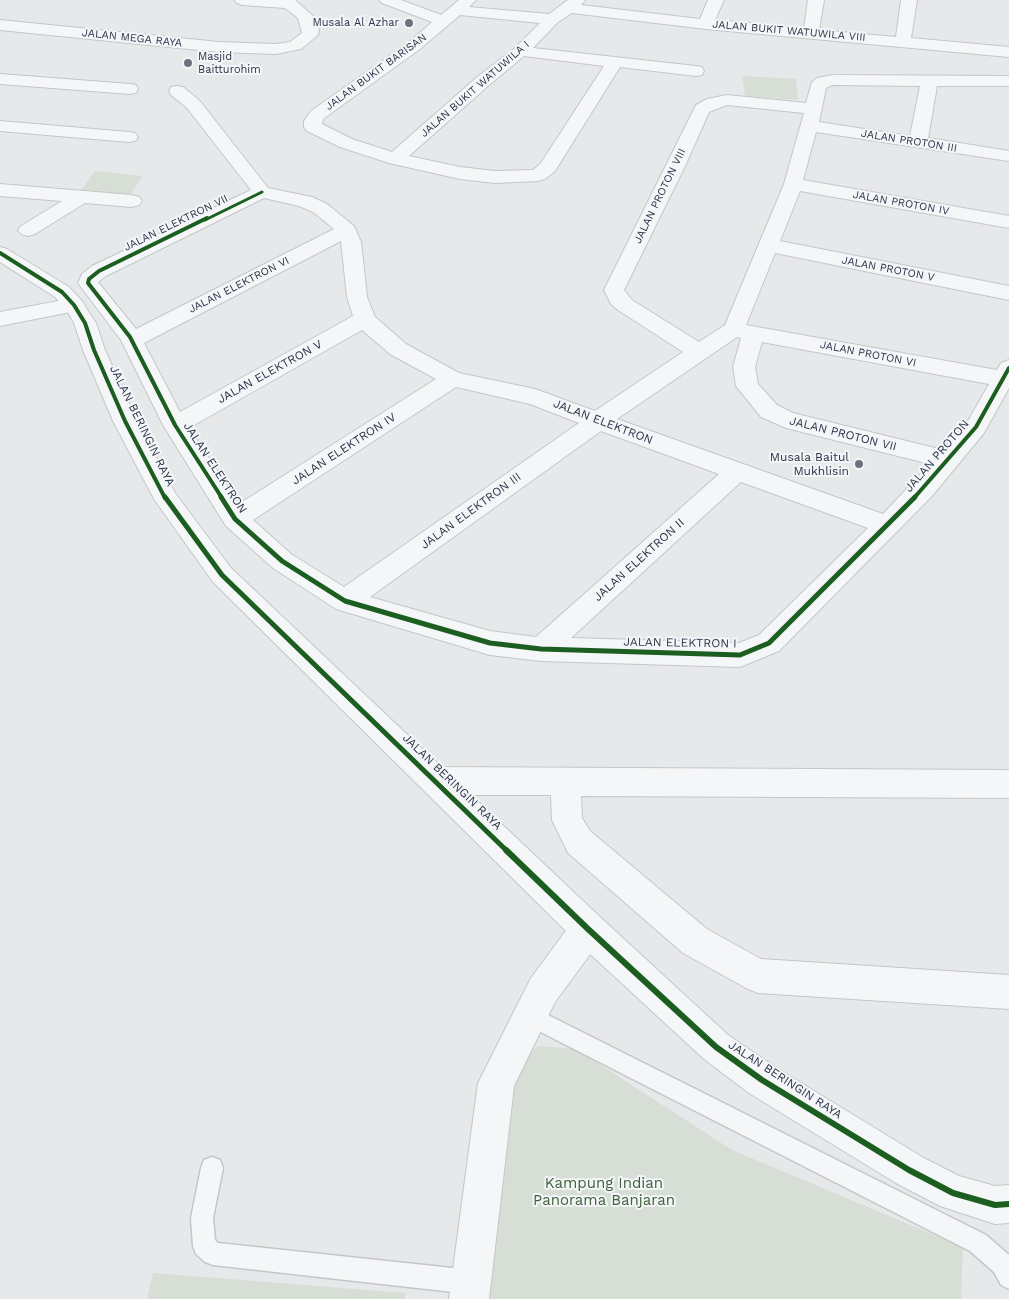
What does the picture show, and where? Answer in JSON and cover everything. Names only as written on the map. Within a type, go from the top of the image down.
[{"type":"street","points":[[242,0],[288,2]]},
{"type":"street","points":[[387,0],[443,21]]},
{"type":"street","points":[[706,24],[716,0]]},
{"type":"street","points":[[811,33],[816,0]]},
{"type":"street","points":[[904,41],[909,0]]},
{"type":"street","name":"JALAN MEGA RAYA","points":[[0,25],[219,47],[276,49],[295,46],[310,35],[311,30],[305,16],[288,2]]},
{"type":"street","name":"JALAN BUKIT WATUWILA VIII","points":[[573,4],[706,24],[1009,52]]},
{"type":"street","name":"JALAN BUKIT WATUWILA I","points":[[395,159],[482,82],[521,51],[552,19],[573,4]]},
{"type":"street","points":[[462,5],[552,19]]},
{"type":"street","name":"JALAN BUKIT BARISAN","points":[[395,159],[346,143],[313,126],[313,121],[317,115],[414,46],[462,5]]},
{"type":"street","points":[[521,51],[696,71]]},
{"type":"street","points":[[395,159],[476,176],[534,177],[542,174],[615,62]]},
{"type":"street","points":[[0,79],[130,89]]},
{"type":"street","points":[[603,417],[698,351],[744,331],[768,245],[793,184],[818,86],[823,82],[832,80],[1009,81]]},
{"type":"street","points":[[918,142],[929,81]]},
{"type":"street","points":[[177,91],[193,104],[262,192],[305,201],[320,208],[347,230]]},
{"type":"street","name":"JALAN PROTON VIII","points":[[698,351],[625,305],[618,299],[614,290],[677,164],[702,109],[713,103],[727,100],[811,117]]},
{"type":"street","name":"JALAN PROTON III","points":[[811,117],[918,142],[1009,156]]},
{"type":"street","points":[[0,126],[129,137]]},
{"type":"street","name":"JALAN PROTON IV","points":[[793,184],[1009,222]]},
{"type":"street","points":[[0,190],[132,201]]},
{"type":"street","name":"JALAN ELEKTRON VII","points":[[99,271],[262,192]]},
{"type":"street","points":[[28,230],[81,197]]},
{"type":"street","name":"JALAN ELEKTRON","points":[[347,230],[351,242],[356,297],[365,319],[398,349],[453,379],[535,397],[603,417],[737,472],[886,525]]},
{"type":"street","name":"JALAN ELEKTRON VI","points":[[132,340],[347,230]]},
{"type":"street","name":"JALAN PROTON V","points":[[768,245],[1009,293]]},
{"type":"street","name":"JALAN BERINGIN RAYA","points":[[0,253],[62,292],[74,305],[85,323],[94,350],[125,422],[166,499],[222,575],[588,929],[716,1047],[762,1080],[909,1170],[954,1193],[995,1205],[1009,1204]]},
{"type":"street","name":"JALAN ELEKTRON","points":[[99,271],[92,276],[88,283],[132,340],[175,425],[234,519],[282,561],[345,601],[490,644],[541,649]]},
{"type":"street","points":[[0,319],[74,305]]},
{"type":"street","name":"JALAN ELEKTRON V","points":[[175,425],[365,319]]},
{"type":"street","name":"JALAN PROTON VI","points":[[744,331],[1006,374]]},
{"type":"street","name":"JALAN PROTON VII","points":[[744,331],[744,367],[747,386],[769,412],[786,420],[948,460]]},
{"type":"street","name":"JALAN PROTON","points":[[886,525],[923,490],[976,427],[1006,374]]},
{"type":"street","name":"JALAN ELEKTRON IV","points":[[234,519],[453,379]]},
{"type":"street","name":"JALAN ELEKTRON III","points":[[345,601],[603,417]]},
{"type":"street","name":"JALAN ELEKTRON II","points":[[541,649],[737,472]]},
{"type":"street","name":"JALAN ELEKTRON I","points":[[541,649],[740,655],[769,643],[886,525]]},
{"type":"street","points":[[437,781],[1009,784]]},
{"type":"street","points":[[566,782],[566,820],[579,842],[694,941],[758,976],[1009,992]]},
{"type":"street","points":[[470,1290],[496,1083],[543,990],[588,929]]},
{"type":"lane","points":[[530,1016],[978,1243],[1002,1264],[1009,1277]]},
{"type":"lane","points":[[212,1168],[202,1218],[204,1246],[213,1254],[470,1290]]},
{"type":"green space","points":[[742,76],[796,79],[798,100],[745,96]]},
{"type":"green space","points":[[95,171],[142,176],[129,197],[80,192]]},
{"type":"green space","name":"Kampung Indian Panorama Banjaran","points":[[538,1046],[576,1049],[732,1150],[963,1247],[961,1299],[485,1299],[512,1066]]},
{"type":"green space","points":[[153,1273],[405,1293],[405,1299],[147,1299]]},
{"type":"cycle path","points":[[262,192],[99,271],[89,279],[88,283],[130,337],[175,425],[235,519],[282,561],[345,601],[490,643],[541,649],[740,655],[769,643],[923,489],[976,427],[1009,368]]},
{"type":"cycle path","points":[[0,253],[62,292],[74,305],[85,323],[94,350],[125,421],[166,499],[222,575],[588,929],[716,1047],[762,1080],[909,1170],[953,1193],[995,1205],[1009,1204]]},
{"type":"place","name":"Musala Al Azhar","points":[[409,23]]},
{"type":"place","name":"Masjid Baitturohim","points":[[188,63]]},
{"type":"place","name":"Musala Baitul Mukhlisin","points":[[859,464]]}]
